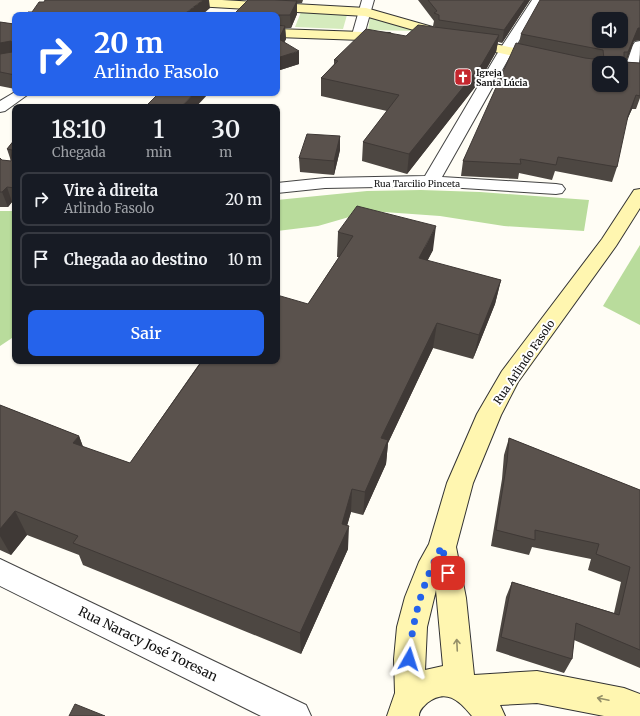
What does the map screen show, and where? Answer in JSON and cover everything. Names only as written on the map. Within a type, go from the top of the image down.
[{"type":"street","points":[[160,0],[367,6],[465,42]]},
{"type":"street","points":[[431,181],[507,49],[538,0]]},
{"type":"street","points":[[358,35],[367,6]]},
{"type":"street","points":[[280,33],[406,37],[465,42],[507,49],[569,64],[592,67]]},
{"type":"street","points":[[631,70],[640,45]]},
{"type":"street","points":[[0,108],[18,96]]},
{"type":"street","name":"Rua Tarcilio Pinceta","points":[[280,188],[325,183],[431,181],[556,189]]},
{"type":"street","name":"Rua Arlindo Fasolo","points":[[407,707],[412,627],[420,597],[429,571],[442,546],[460,482],[489,414],[510,378],[609,242],[640,194]]},
{"type":"street","points":[[442,546],[451,587],[457,630],[474,697]]},
{"type":"street","name":"Rua Naracy José Toresan","points":[[2,577],[295,716]]},
{"type":"street","points":[[407,707],[420,688],[432,682],[445,681],[474,697],[537,687],[624,704],[640,710]]},
{"type":"green space","points":[[301,12],[347,15],[343,29],[295,27]]},
{"type":"green space","points":[[370,18],[416,31],[368,30]]},
{"type":"green space","points":[[421,190],[480,192],[589,200],[584,231],[504,226],[440,216],[370,211],[318,226],[280,231],[280,200],[367,191]]},
{"type":"green space","points":[[0,211],[12,211],[12,338],[0,346]]},
{"type":"green space","points":[[640,245],[640,325],[603,306]]},
{"type":"building","points":[[45,0],[203,0],[187,12],[32,12],[39,2],[44,2]]},
{"type":"building","points":[[248,0],[297,1],[290,15],[280,15],[280,12],[236,12]]},
{"type":"building","points":[[428,0],[525,0],[504,30],[439,20],[439,15],[434,13],[437,11]]},
{"type":"building","points":[[540,0],[640,0],[640,28],[638,28],[628,52],[624,52],[624,56],[604,56],[603,50],[593,48],[628,48],[628,12],[592,12],[592,48],[521,34]]},
{"type":"building","points":[[0,22],[12,24],[12,43],[11,41],[0,43]]},
{"type":"building","points":[[280,25],[285,26],[280,37]]},
{"type":"building","points":[[418,25],[499,35],[482,64],[409,154],[363,142],[399,95],[321,78],[338,61],[334,60],[366,29],[406,36]]},
{"type":"building","points":[[280,40],[299,51],[280,57]]},
{"type":"building","points":[[516,43],[592,59],[592,92],[628,92],[628,62],[640,63],[640,96],[636,95],[628,116],[617,167],[558,157],[556,165],[520,159],[521,164],[463,161]]},
{"type":"building","points":[[12,52],[12,74],[0,72],[0,54]]},
{"type":"building","points":[[156,96],[191,96],[184,104],[148,104]]},
{"type":"building","points":[[307,134],[340,136],[334,161],[299,158]]},
{"type":"building","points":[[12,143],[12,150],[7,149]]},
{"type":"building","points":[[12,150],[12,188],[7,187],[0,192],[0,158],[2,160],[11,161]]},
{"type":"building","points":[[357,206],[436,226],[419,258],[501,280],[479,335],[437,323],[381,438],[388,440],[365,492],[352,489],[342,524],[349,526],[300,633],[73,543],[78,536],[15,511],[0,529],[0,405],[79,436],[73,443],[130,463],[200,364],[280,364],[280,296],[308,304],[353,236],[338,232]]},
{"type":"building","points":[[509,438],[640,490],[640,650],[576,623],[572,659],[501,637],[512,582],[619,615],[630,567],[596,554],[599,544],[535,530],[535,540],[496,530],[507,462]]},
{"type":"building","points":[[75,704],[105,716],[69,716]]},
{"type":"place","name":"Igreja Santa Lúcia","points":[[463,77]]},
{"type":"route","points":[[409,659],[412,627],[420,597],[429,571],[442,546],[448,573]]}]
